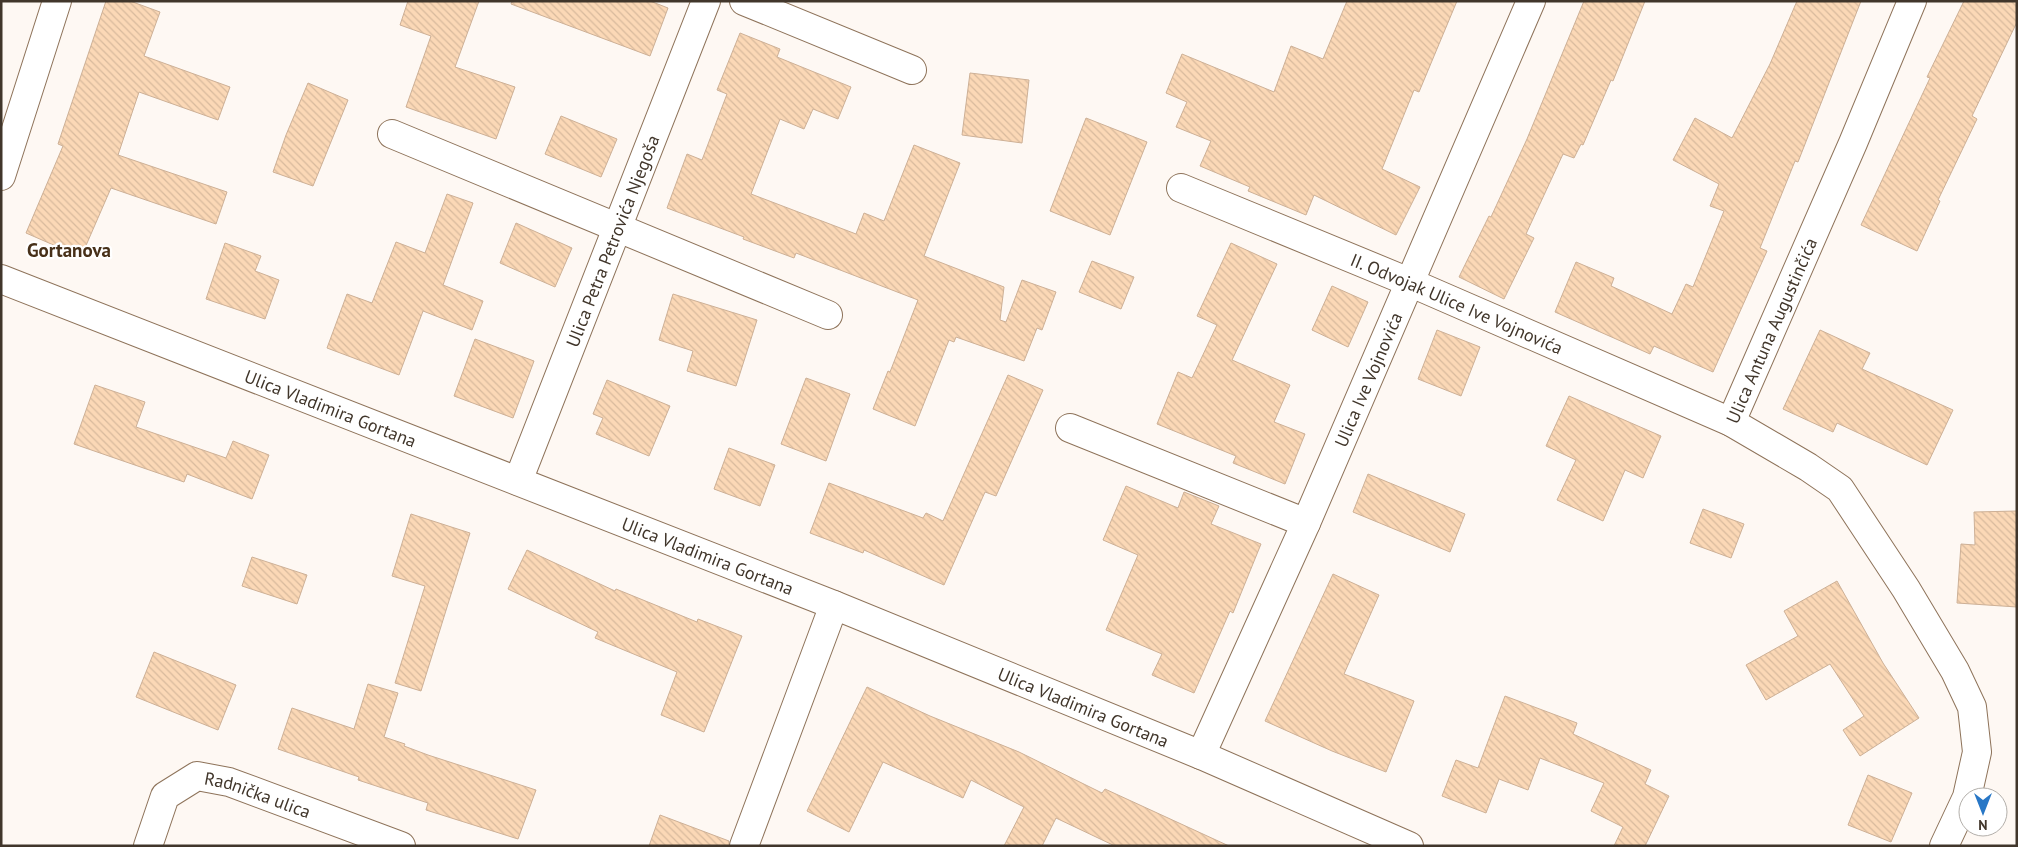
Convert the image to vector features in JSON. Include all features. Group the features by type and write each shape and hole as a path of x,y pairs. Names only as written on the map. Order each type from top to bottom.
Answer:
{"street":[{"path":"1,176 57,1"},
{"name":"Ulica Petra Petrovića Njegoša","path":"518,481 706,1"},
{"path":"744,1 912,70"},
{"name":"Ulica Ive Vojnovića","path":"1201,755 1306,523 1532,1"},
{"name":"Ulica Antuna Augustinčića","path":"1912,1 1853,143 1732,422 1808,467 1840,489 1906,589 1955,671 1972,707 1977,752 1967,797 1944,846"},
{"path":"392,134 828,315"},
{"name":"II. Odvojak Ulice Ive Vojnovića","path":"1181,188 1409,282 1732,422"},
{"name":"Ulica Vladimira Gortana","path":"1,279 834,605 1201,755 1409,846"},
{"path":"1070,428 1306,523"},
{"path":"744,846 834,605"},
{"name":"Radnička ulica","path":"148,846 165,796 197,776 229,782 401,846"}],"building":[{"path":"106,1 130,1 160,12 144,56 230,87 218,120 139,92 118,155 227,192 216,224 111,188 81,257 26,233 63,146 58,144"},
{"path":"408,1 479,1 455,67 515,87 496,139 406,107 431,36 400,25"},
{"path":"512,1 650,1 668,8 650,56 511,4"},
{"path":"1347,1 1457,1 1419,92 1414,90 1382,169 1420,187 1396,235 1314,195 1306,215 1248,191 1250,187 1200,166 1211,141 1176,127 1187,102 1166,93 1182,54 1274,92 1291,46 1323,59"},
{"path":"1584,1 1645,1 1613,81 1611,80 1583,145 1581,144 1574,158 1563,154 1526,234 1534,238 1504,299 1459,277 1489,216 1491,217 1527,139"},
{"path":"1797,1 1861,1 1798,162 1795,161 1760,248 1767,251 1713,372 1654,346 1650,354 1555,312 1576,262 1614,278 1611,286 1672,314 1686,284 1693,287 1724,211 1710,206 1719,184 1673,160 1695,118 1732,138 1770,64"},
{"path":"1964,1 2017,1 2017,22 1972,116 1977,119 1938,200 1940,201 1917,251 1861,225 1930,78 1927,77"},
{"path":"740,33 780,49 777,57 851,87 838,119 813,109 804,129 780,119 751,194 856,234 864,213 884,221 914,145 960,163 924,256 1004,287 1000,320 1006,322 1022,280 1056,292 1042,330 1037,328 1024,361 956,337 954,342 949,340 915,426 873,409 888,371 890,372 918,300 796,253 794,258 667,208 687,154 702,160 727,94 717,90"},
{"path":"970,73 1029,80 1022,143 962,135"},
{"path":"308,83 348,100 313,186 273,172"},
{"path":"561,116 617,139 601,177 545,154"},
{"path":"1086,118 1147,142 1110,235 1050,211"},
{"path":"447,194 473,203 443,285 483,301 472,330 423,311 399,375 327,348 347,294 372,303 396,242 425,253"},
{"path":"516,223 572,248 555,287 500,263"},
{"path":"225,243 261,256 255,271 279,280 265,319 206,299"},
{"path":"1231,243 1277,264 1232,360 1290,385 1274,422 1305,434 1285,484 1233,463 1236,456 1157,424 1178,372 1192,378 1217,325 1197,316"},
{"path":"1092,261 1134,277 1121,309 1079,292"},
{"path":"1332,286 1368,302 1348,347 1312,330"},
{"path":"673,294 757,320 736,386 687,371 693,351 659,340"},
{"path":"1437,330 1480,347 1461,396 1418,379"},
{"path":"1820,330 1870,353 1862,369 1953,410 1927,465 1837,423 1833,432 1783,409"},
{"path":"475,339 534,361 513,418 454,396"},
{"path":"1008,375 1043,390 996,496 985,492 944,585 864,550 863,553 810,533 829,483 923,518 926,513 943,521"},
{"path":"806,378 850,394 826,461 781,444"},
{"path":"607,380 670,406 649,456 596,434 603,418 593,414"},
{"path":"95,385 145,402 136,427 226,458 233,441 269,455 252,499 187,474 184,482 74,444"},
{"path":"1569,396 1661,436 1643,478 1625,470 1603,521 1557,500 1576,460 1546,446"},
{"path":"729,448 775,465 760,506 714,489"},
{"path":"1368,474 1465,514 1450,552 1353,512"},
{"path":"1126,486 1178,508 1184,492 1219,506 1211,524 1261,544 1233,613 1230,611 1194,693 1152,675 1162,654 1106,630 1138,555 1103,540"},
{"path":"1703,509 1744,524 1731,558 1690,543"},
{"path":"2017,511 2017,607 1957,603 1961,544 1975,545 1974,512"},
{"path":"411,514 470,533 421,691 395,683 425,586 392,576"},
{"path":"527,550 615,591 616,589 697,622 698,619 742,636 704,732 661,715 677,672 595,638 598,632 508,589"},
{"path":"252,557 307,575 297,604 242,586"},
{"path":"1333,574 1379,595 1344,674 1414,701 1386,772 1332,751 1265,721"},
{"path":"1837,581 1883,663 1919,718 1860,756 1843,730 1864,716 1830,664 1766,700 1746,665 1798,636 1784,611"},
{"path":"154,652 236,685 218,730 136,697"},
{"path":"368,684 398,693 384,737 428,755 536,790 518,839 426,810 428,803 358,780 359,777 278,749 292,708 354,729"},
{"path":"867,687 930,716 1019,752 1102,793 1105,789 1229,846 1115,846 1056,818 1042,846 1004,846 1024,807 971,780 963,798 883,762 849,832 807,811"},
{"path":"1505,696 1577,723 1573,734 1651,770 1645,784 1669,796 1645,846 1614,846 1623,827 1591,811 1604,783 1540,758 1528,790 1499,779 1486,813 1442,796 1456,760 1478,768"},
{"path":"1868,775 1912,793 1891,842 1848,825"},
{"path":"660,815 729,841 729,846 649,846"}],"district":[{"name":"Gortanova","path":"69,250"}]}
